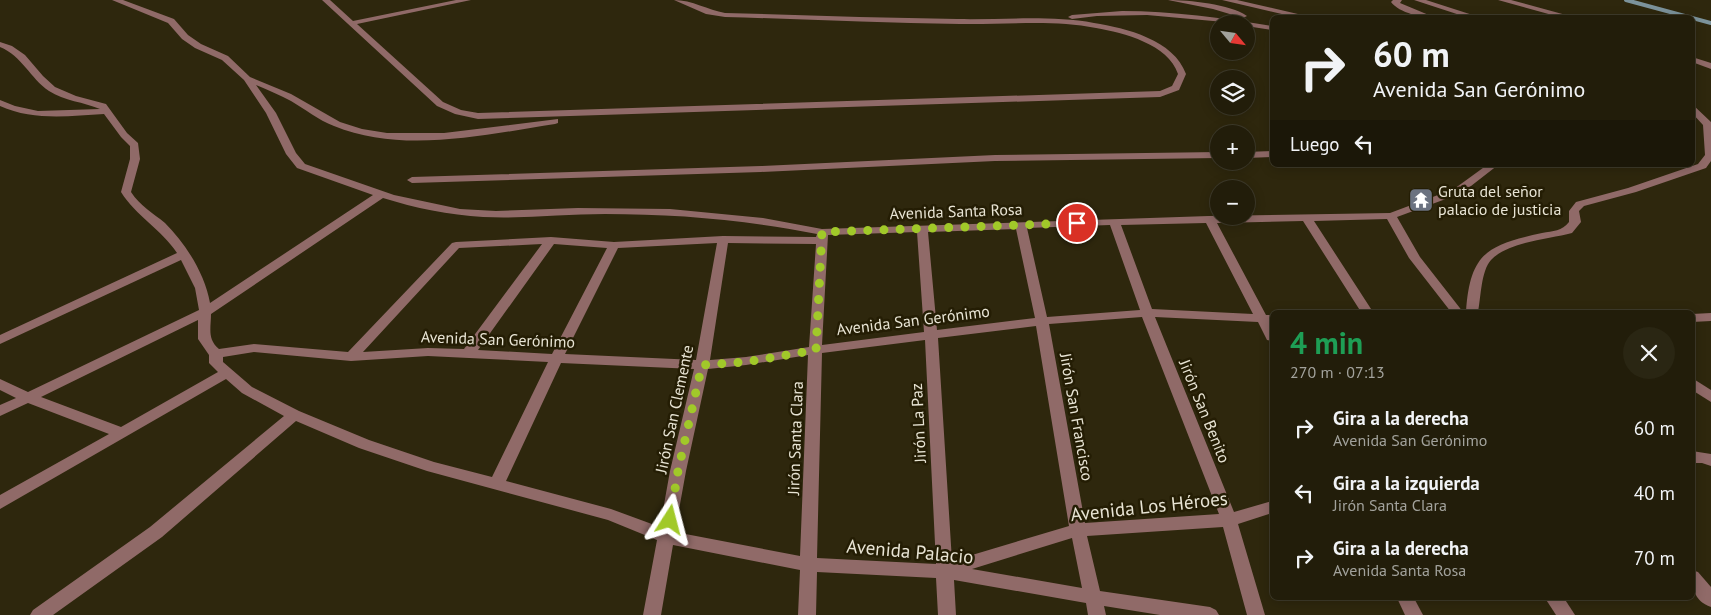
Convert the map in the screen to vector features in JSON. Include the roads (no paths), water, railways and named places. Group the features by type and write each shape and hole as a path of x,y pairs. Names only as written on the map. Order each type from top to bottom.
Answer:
{"street":[{"path":"116,0 171,21 186,37 198,46 225,58 247,78 271,113 291,154 301,166 430,207 483,214 578,211 645,212 786,224 822,237"},
{"path":"326,0 440,104 458,112 478,116 587,114 1160,94 1171,91 1182,79 1182,68 1177,61 1146,40 1124,31 1092,25 1049,21 980,22 725,15 709,12 678,0"},
{"path":"353,23 467,0"},
{"path":"1172,0 1214,7 1270,26"},
{"path":"1226,0 1298,15"},
{"path":"1398,0 1395,2 1397,5 1425,15"},
{"path":"1418,0 1469,15"},
{"path":"1502,0 1562,15"},
{"path":"1049,21 1082,16 1143,12 1197,16 1270,27"},
{"path":"0,44 21,54 44,83 53,90 68,97 103,106 108,110 124,135 134,145 135,159 126,192 134,205 159,225 183,255 199,283 205,312 202,327 208,348 216,354 216,363 247,390 294,415 364,444 432,468 611,516 667,537"},
{"path":"1695,60 1711,66"},
{"path":"247,78 293,99 337,124 377,135 417,136 493,130 587,114"},
{"path":"0,103 20,111 54,114 108,110"},
{"path":"1695,108 1711,109"},
{"path":"1472,310 1479,273 1486,258 1501,248 1525,240 1568,231 1576,222 1574,211 1580,204 1632,190 1702,166 1710,155 1708,124 1695,110"},
{"path":"1255,155 1270,154"},
{"path":"412,180 761,169 995,158 1210,155"},
{"name":"Avenida Santa Rosa","path":"822,237 922,229 1021,225 1390,216 1458,191 1490,167"},
{"path":"0,411 205,312 383,193"},
{"path":"1390,216 1415,258 1455,310"},
{"path":"1306,217 1366,310"},
{"path":"1208,219 1268,318"},
{"name":"Jirón San Benito","path":"1114,222 1147,313 1229,520 1256,615"},
{"name":"Jirón San Francisco","path":"1021,225 1042,321 1078,530 1097,615"},
{"name":"Jirón La Paz","path":"922,229 931,335 947,615"},
{"path":"351,357 456,245 551,240 614,244 723,238 822,237"},
{"name":"Jirón Santa Clara","path":"807,615 816,350 822,237"},
{"name":"Jirón San Clemente","path":"652,615 678,471 702,365 723,238"},
{"path":"467,355 551,240"},
{"path":"497,484 556,359 614,244"},
{"path":"0,340 183,255"},
{"name":"Avenida San Gerónimo","path":"216,354 254,348 351,357 428,352 702,365 746,362 816,350 1042,321 1147,313 1268,318"},
{"path":"1695,318 1711,317"},
{"path":"0,503 226,373"},
{"path":"0,384 26,397 122,433"},
{"path":"1695,385 1711,396"},
{"path":"39,615 156,532 294,415"},
{"path":"1695,457 1711,460"},
{"name":"Avenida Los Héroes","path":"943,571 1078,530 1229,520 1270,508"},
{"name":"Avenida Palacio","path":"667,537 809,565 943,571 1092,598 1210,615"},
{"path":"1695,581 1711,600"},
{"path":"1406,600 1414,615"},
{"path":"1555,600 1566,615"}],"waterway":[{"path":"1626,0 1681,15"},
{"path":"1695,19 1711,23"}],"place":[{"name":"Gruta del señor palacio de justicia","path":"1421,200"}]}
